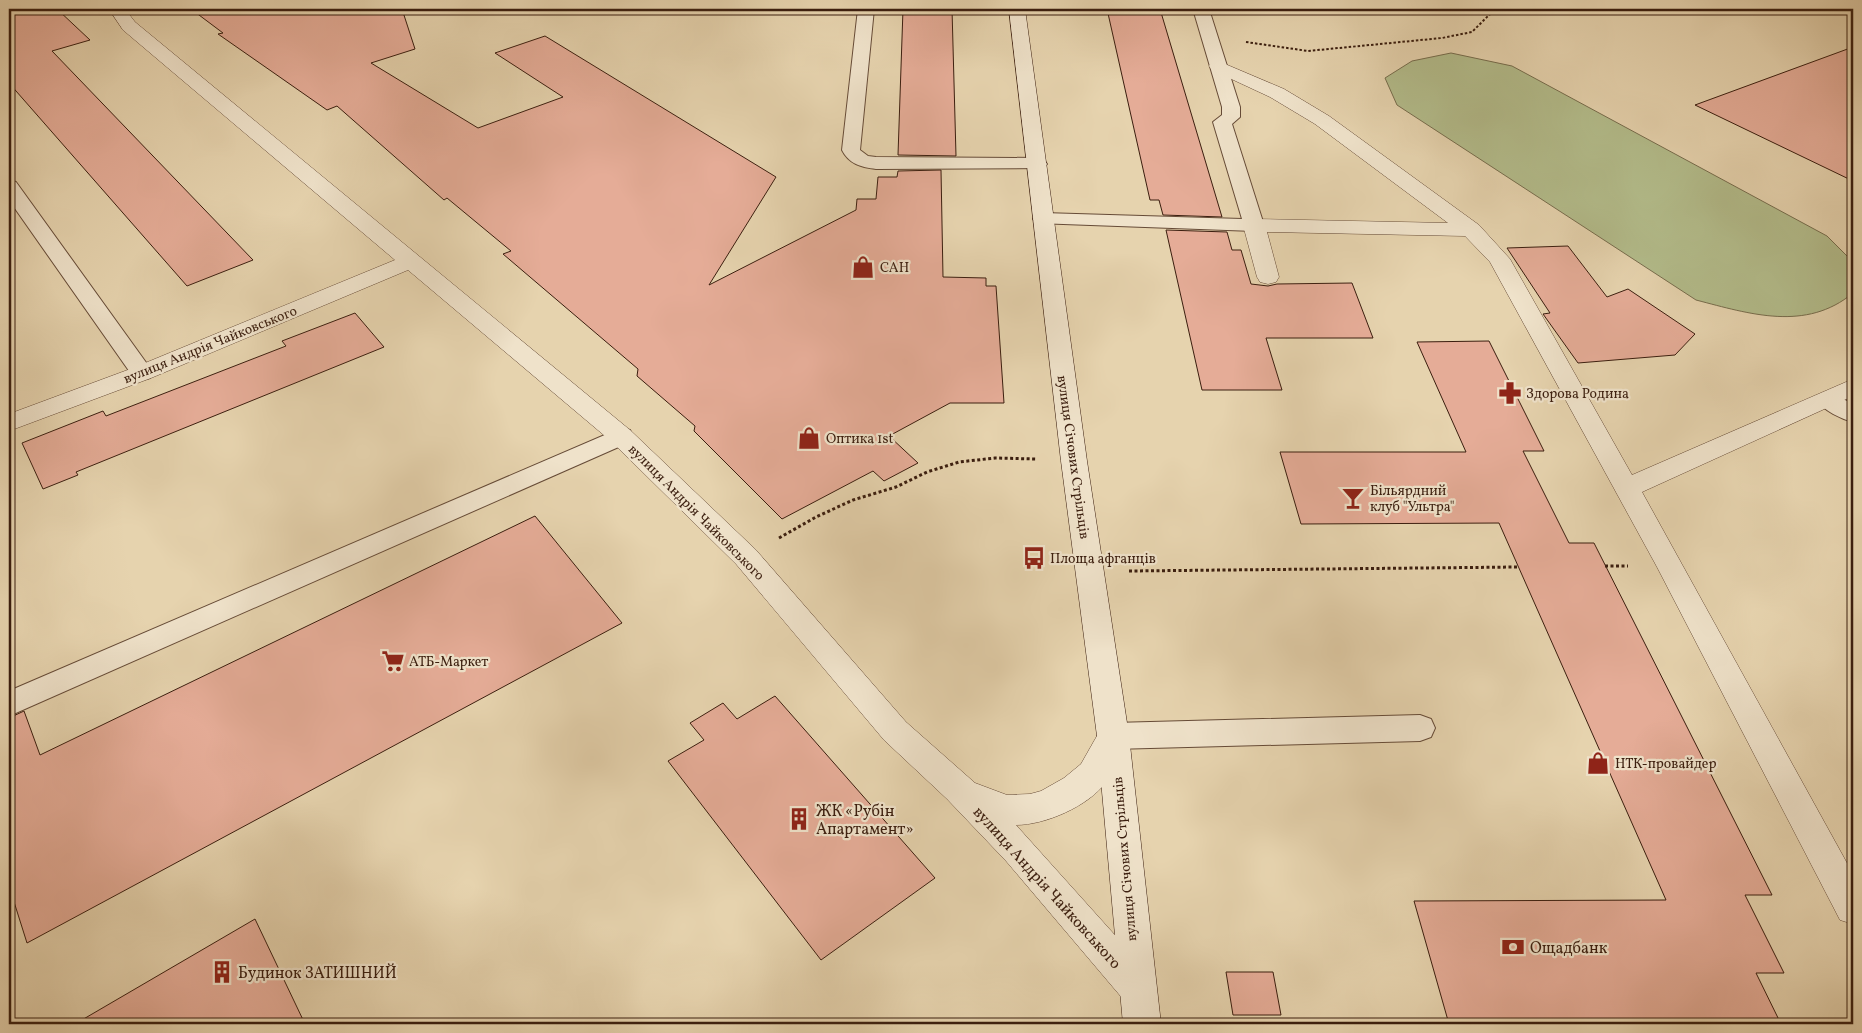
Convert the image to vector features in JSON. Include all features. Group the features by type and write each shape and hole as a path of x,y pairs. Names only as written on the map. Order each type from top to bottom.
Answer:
{"street":[{"name":"вулиця Андрія Чайковського","path":"117,9 129,26 621,436 746,557 895,731 959,789 1018,850 1136,986"},
{"name":"вулиця Січових Стрільців","path":"1017,9 1074,461 1113,736 1136,986 1142,1024"},
{"path":"1218,66 1277,93 1322,120 1471,230 1499,259 1676,576 1853,908"},
{"path":"1268,277 1254,226 1471,230"},
{"name":"вулиця Андрія Чайковського","path":"9,424 142,373 410,261"},
{"path":"1626,488 1841,394"},
{"name":"вулиця Андрія Чайковського","path":"959,789 984,804 1014,810 1028,811 1048,805 1073,791 1093,774 1113,736"}],"lane":[{"path":"866,9 852,150 854,156 863,161 876,163 1037,164"},
{"path":"1043,218 1254,226 1222,122 1231,117 1232,113 1213,42 1201,9"},
{"path":"9,186 142,373"},
{"path":"1841,394 1853,414"},
{"path":"9,704 621,436"},
{"path":"1113,736 1420,728"}],"path":[{"path":"1213,42 1244,42 1308,51 1433,39 1472,32 1493,11 1502,9"},
{"path":"1583,9 1595,9"},
{"path":"746,557 816,517 853,500 959,462 995,458 1074,461"},
{"path":"1090,572 1518,567"}],"green space":[{"path":"1451,53 1512,66 1827,236 1853,262 1853,293 1835,305 1816,313 1797,316 1757,314 1696,300 1397,105 1385,78 1412,61"}],"building":[{"path":"9,9 57,9 90,40 52,51 253,260 187,286 9,83"},
{"path":"191,9 402,9 415,49 371,63 478,128 563,97 495,53 545,36 776,177 709,285 856,210 857,199 876,199 878,177 897,177 898,171 941,170 943,277 986,278 986,286 996,286 1004,403 950,403 889,436 918,463 884,481 873,471 782,519 694,431 695,426 637,376 638,369 503,254 511,251 447,198 444,200 337,106 327,110 218,34 223,33"},
{"path":"903,9 952,9 956,156 898,155"},
{"path":"1107,9 1160,9 1222,217 1163,215 1159,200 1150,200"},
{"path":"1853,47 1853,181 1695,105"},
{"path":"1166,230 1227,232 1232,250 1241,250 1251,284 1268,286 1277,284 1352,283 1373,338 1266,338 1282,390 1202,390"},
{"path":"1568,246 1607,297 1628,289 1695,334 1675,355 1578,363 1543,314 1550,313 1507,248"},
{"path":"355,313 384,347 76,472 78,475 43,489 22,443 103,411 106,416 286,346 282,341"},
{"path":"1489,341 1544,451 1523,451 1569,543 1594,543 1772,895 1745,895 1784,973 1756,973 1781,1024 1449,1024 1414,901 1666,900 1499,523 1301,524 1280,452 1466,452 1417,342"},
{"name":"АТБ-Маркет","path":"535,516 622,623 27,943 9,886 9,718 24,711 40,755"},
{"name":"ЖК «Рубін Апартамент»","path":"775,696 935,878 821,960 668,761 704,740 690,723 723,703 737,719"},
{"name":"Будинок ЗАТИШНИЙ","path":"255,919 305,1024 75,1024"},
{"path":"1226,972 1273,972 1281,1015 1233,1015"}],"place":[{"name":"САН","path":"863,267"},
{"name":"Здорова Родина","path":"1510,393"},
{"name":"Оптика 1st","path":"809,438"},
{"name":"Більярдний клуб \"Ультра\"","path":"1353,498"},
{"name":"Площа афганців","path":"1034,558"},
{"name":"АТБ-Маркет","path":"393,661"},
{"name":"НТК-провайдер","path":"1598,763"},
{"name":"ЖК «Рубін Апартамент»","path":"799,819"},
{"name":"Ощадбанк","path":"1513,947"},
{"name":"Будинок ЗАТИШНИЙ","path":"222,972"}]}
